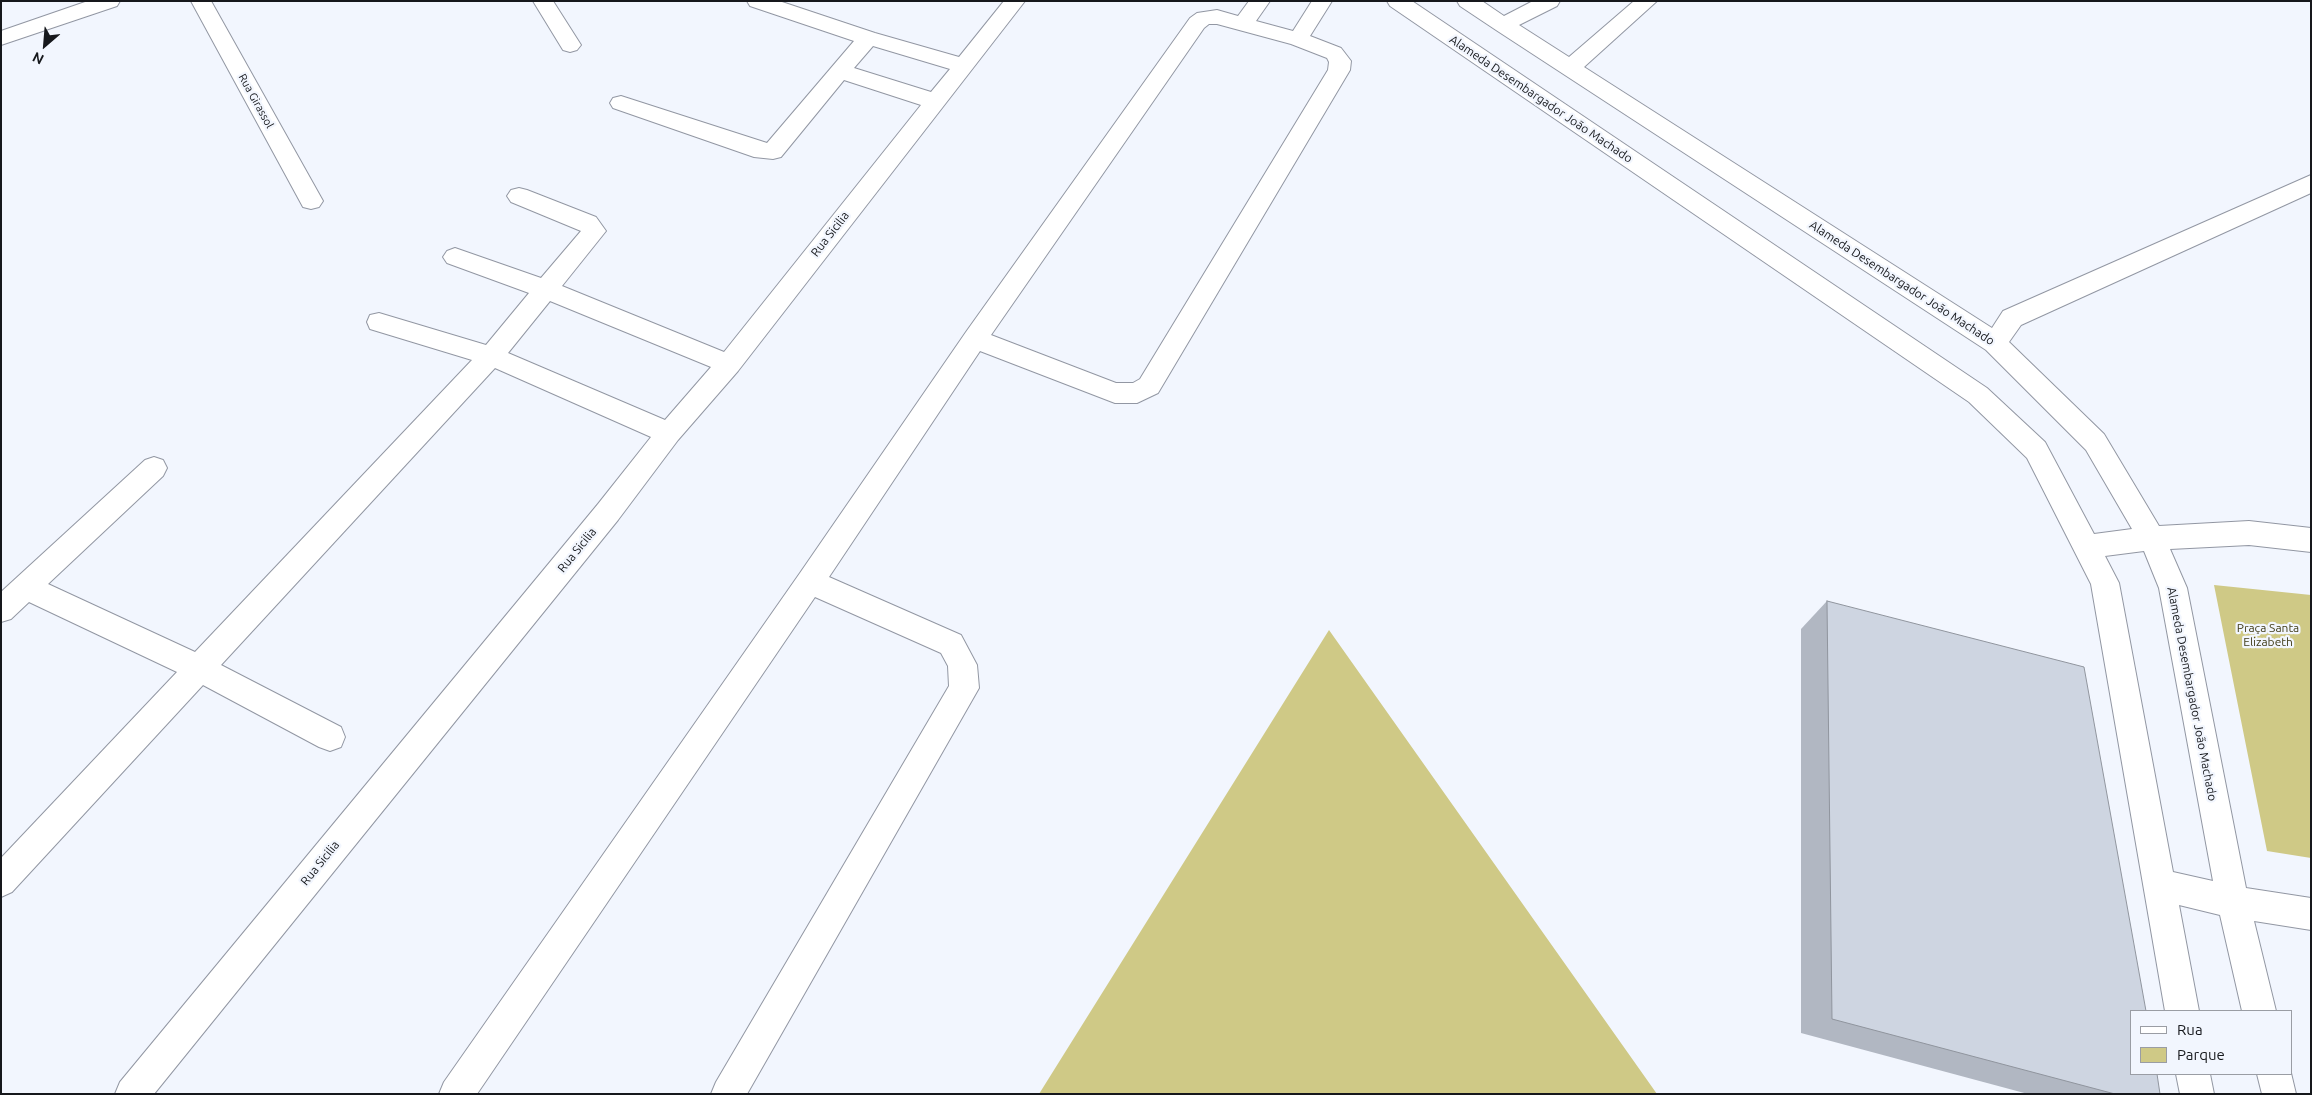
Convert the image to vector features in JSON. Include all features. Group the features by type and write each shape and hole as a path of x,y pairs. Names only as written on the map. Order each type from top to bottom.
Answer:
{"street":[{"path":"1,38 110,1"},
{"name":"Rua Girassol","path":"201,1 311,201"},
{"path":"543,1 570,45"},
{"path":"758,1 797,7 868,38 964,66"},
{"name":"Rua Sicilia","path":"132,1094 608,512 669,433 729,364 934,101 1015,1"},
{"path":"1243,23 1260,1"},
{"path":"1298,39 1322,1"},
{"name":"Alameda Desembargador João Machado","path":"1397,1 1978,395 2036,450 2105,583 2182,1010"},
{"name":"Alameda Desembargador João Machado","path":"1466,1 1995,343 2095,442 2152,538 2172,588 2233,902 2259,1010"},
{"path":"1502,24 1550,1"},
{"path":"1569,68 1647,1"},
{"path":"456,1094 810,582 975,339 1197,23 1204,18 1218,17 1298,39 1334,53 1340,61 1340,70 1149,386 1137,393 1115,393 975,339"},
{"path":"621,103 762,151 772,151 868,38"},
{"path":"839,71 934,101"},
{"path":"1995,343 2012,318 2311,183"},
{"path":"1,881 491,356 594,231 588,223 519,196"},
{"path":"455,257 545,289 729,364"},
{"path":"379,322 491,356 669,433"},
{"path":"1,610 154,468"},
{"path":"2088,547 2152,538 2249,533 2311,540"},
{"path":"728,1094 964,688 962,665 951,644 810,582"},
{"path":"25,588 199,668 330,737"},
{"path":"2160,885 2233,902 2311,914"},
{"path":"2193,1075 2197,1094"},
{"path":"2274,1075 2279,1094"}],"green space":[{"name":"Praça Santa Elizabeth","path":"2214,585 2311,595 2311,858 2267,851"},
{"path":"1329,630 1657,1094 1039,1094"}],"building":[{"path":"1827,601 2084,667 2146,1010 2130,1010 2130,1075 2157,1075 2160,1094 2115,1094 1832,1019"}]}
